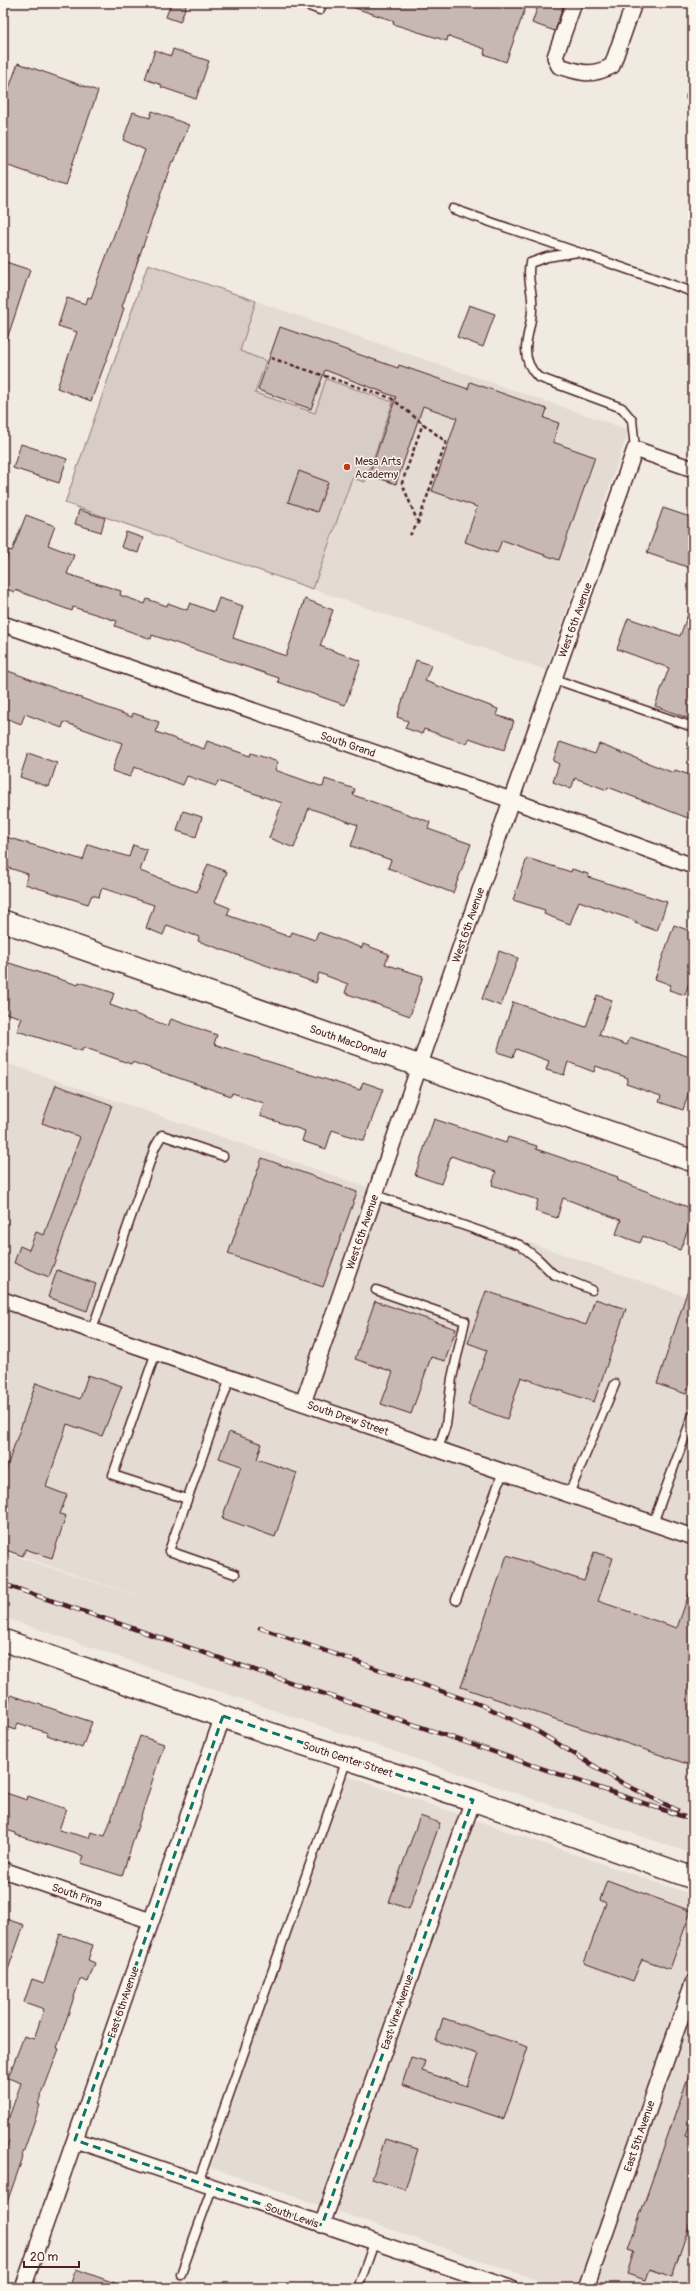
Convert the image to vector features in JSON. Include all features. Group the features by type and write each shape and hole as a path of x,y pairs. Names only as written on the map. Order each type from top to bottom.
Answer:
{"street":[{"path":"574,3 555,57 559,66 583,74 600,72 612,66 634,3"},
{"path":"635,449 693,469"},
{"name":"West 6th Avenue","path":"303,1403 511,800 635,449"},
{"name":"South Grand","path":"3,624 511,800 693,866"},
{"name":"South MacDonald","path":"3,920 419,1066 693,1160"},
{"name":"South Drew Street","path":"3,1300 693,1537"},
{"name":"South Center Street","path":"3,1640 347,1759 472,1800 693,1878"},
{"name":"East 6th Avenue","path":"23,2288 223,1716"},
{"name":"East Vine Avenue","path":"322,2225 472,1800"},
{"name":"South Pima","path":"3,1870 151,1921"},
{"name":"East 5th Avenue","path":"586,2288 693,1983"},
{"name":"South Lewis","path":"75,2140 374,2243 486,2284 510,2288"}],"lane":[{"path":"301,3 320,10 322,3"},
{"path":"453,209 693,292"},
{"path":"578,252 547,257 530,263 528,282 532,293 532,310 526,350 529,368 538,377 622,408 632,420 635,449"},
{"path":"554,679 693,727"},
{"path":"92,1330 155,1146 162,1135 223,1156"},
{"path":"375,1195 520,1246 538,1259 553,1274 592,1290"},
{"path":"376,1290 465,1321 452,1378 446,1425 438,1449"},
{"path":"156,1352 113,1475 187,1499"},
{"path":"230,1378 169,1551 235,1574"},
{"path":"569,1494 615,1384"},
{"path":"653,1523 693,1414"},
{"path":"456,1600 503,1472"},
{"path":"181,2274 205,2185 347,1759"},
{"path":"358,2288 374,2243"}],"path":[{"path":"271,358 391,398 446,442 418,523 410,535"},
{"path":"418,523 402,483 423,423"}],"highlighted area":[{"path":"223,1716 473,1800 322,2225 75,2140"}],"shaded area":[{"name":"Mesa Arts Academy","path":"148,264 629,430 546,670 65,503"},
{"path":"148,264 256,301 240,351 266,361 255,393 315,413 326,379 393,402 365,482 352,478 313,589 65,503"},
{"path":"3,1062 693,1299 693,1854 3,1617 3,1552 176,1609 3,1550"},
{"path":"344,1775 693,1895 693,2288 561,2288 206,2166"}],"building":[{"path":"171,3 187,3 180,22 166,17"},
{"path":"349,3 487,3 498,7 500,3 508,3 525,9 506,62 484,54 485,49 448,36 447,41 393,24 394,21 349,6"},
{"path":"539,3 564,3 555,31 532,23"},
{"path":"173,49 209,61 196,99 161,87 162,85 145,79 155,50 171,56"},
{"path":"18,63 98,91 65,185 3,164 3,105"},
{"path":"152,111 189,125 174,162 172,161 122,307 124,308 111,347 91,401 57,388 77,332 58,326 67,298 86,304 88,297 91,298 145,150 123,140 133,112 150,118"},
{"path":"3,261 30,270 6,342 3,342"},
{"path":"469,305 495,314 483,347 457,337"},
{"path":"280,327 398,368 399,365 468,389 470,382 547,409 544,418 559,423 553,442 595,457 559,560 502,540 497,553 465,542 477,507 432,491 457,418 423,406 396,484 369,475 396,397 325,370 311,409 258,390"},
{"path":"21,444 67,459 59,483 13,468"},
{"path":"299,471 328,482 317,512 288,502"},
{"path":"663,508 693,518 693,569 647,553"},
{"path":"79,510 105,518 101,532 75,524"},
{"path":"26,515 55,526 48,545 74,555 67,574 121,591 120,595 145,604 147,599 167,606 168,603 187,610 190,603 214,612 219,598 243,606 233,638 286,656 305,599 333,610 320,646 361,661 345,705 278,682 279,678 152,635 151,639 115,626 117,621 73,607 72,611 15,590 15,592 3,588 3,570 9,550 12,551"},
{"path":"126,532 143,538 138,553 121,547"},
{"path":"691,606 693,606 693,720 655,706 669,668 617,649 628,618 680,636"},
{"path":"416,660 431,665 425,681 498,709 496,715 514,721 504,750 469,738 467,744 424,729 422,734 405,728 408,721 397,717"},
{"path":"3,669 132,717 133,713 159,722 156,732 204,749 207,741 250,756 251,753 278,762 275,770 323,787 325,779 355,789 353,795 430,822 428,829 471,844 453,893 388,868 391,860 351,846 358,825 309,808 294,848 269,838 282,803 218,781 216,786 187,776 183,785 134,767 130,777 112,771 122,743 64,722 62,728 25,714 21,724 3,717"},
{"path":"560,742 595,754 599,744 674,773 675,770 693,776 693,820 608,787 607,790 575,778 571,789 553,782 559,764 553,761"},
{"path":"28,753 57,763 49,787 20,777"},
{"path":"183,811 202,817 196,837 177,831"},
{"path":"3,836 83,860 88,844 129,857 133,845 147,850 140,871 197,892 208,864 227,872 215,902 230,908 227,915 290,937 292,932 315,940 318,932 362,948 363,944 389,954 385,964 423,976 410,1016 345,993 348,984 319,973 316,983 198,941 199,937 167,925 163,935 146,928 154,905 102,888 99,897 92,895 88,904 25,884 28,874 3,866"},
{"path":"527,858 571,872 572,869 588,874 588,877 667,902 657,931 635,923 636,921 579,901 570,924 544,914 545,910 513,900"},
{"path":"674,925 693,932 693,971 685,995 669,990 671,985 655,979"},
{"path":"499,951 518,958 501,1006 482,999"},
{"path":"3,961 78,985 79,982 114,993 110,1005 168,1026 171,1019 217,1035 214,1044 360,1090 363,1082 383,1089 364,1141 332,1130 326,1149 302,1141 305,1131 260,1116 264,1103 232,1093 231,1096 83,1047 82,1051 17,1031 22,1018 3,1012"},
{"path":"597,995 612,1000 599,1035 627,1045 630,1037 693,1058 693,1080 683,1110 659,1102 661,1096 626,1084 628,1078 596,1066 594,1072 568,1062 564,1075 546,1070 549,1061 516,1049 513,1057 497,1052 513,1002 586,1027"},
{"path":"56,1085 112,1105 49,1277 14,1263 20,1246 29,1250 36,1232 44,1235 80,1137 42,1123"},
{"path":"434,1119 506,1143 508,1137 537,1146 536,1149 618,1177 617,1180 693,1209 693,1216 680,1250 643,1236 640,1243 616,1234 621,1220 563,1198 557,1218 535,1211 538,1200 492,1185 496,1172 451,1156 441,1184 415,1175"},
{"path":"262,1158 357,1192 323,1287 228,1254"},
{"path":"57,1270 96,1284 87,1311 48,1297"},
{"path":"690,1283 693,1283 693,1374 686,1394 657,1384"},
{"path":"486,1291 586,1325 595,1299 626,1309 594,1402 521,1377 507,1419 468,1405 487,1350 468,1343"},
{"path":"375,1301 456,1329 445,1361 431,1357 411,1414 381,1404 393,1372 355,1359"},
{"path":"88,1375 122,1386 102,1436 67,1424 46,1487 67,1495 60,1514 66,1516 52,1558 25,1549 23,1556 3,1549 3,1478 36,1383 80,1399"},
{"path":"229,1432 262,1444 257,1459 297,1473 275,1537 222,1518 241,1466 219,1458"},
{"path":"594,1552 613,1558 598,1601 677,1628 691,1588 693,1589 693,1766 461,1687 507,1555 584,1581"},
{"path":"11,1695 92,1722 82,1748 47,1735 48,1733 18,1723 15,1730 3,1726 3,1720"},
{"path":"140,1736 164,1744 122,1876 81,1863 83,1856 16,1835 16,1833 3,1829 3,1792 27,1800 28,1796 66,1809 59,1830 89,1838 91,1832 105,1836"},
{"path":"420,1816 440,1823 409,1909 389,1902"},
{"path":"607,1880 691,1911 670,1969 642,1959 633,1981 584,1963 606,1903 600,1900"},
{"path":"3,1918 24,1925 5,1978 3,1978"},
{"path":"60,1934 93,1945 88,1960 95,1963 88,1982 80,1979 57,2048 59,2049 38,2104 40,2105 22,2156 23,2157 5,2208 3,2208 3,2157 9,2141 3,2139 3,2118 8,2120 21,2083 8,2078 24,2036 34,2039 44,2009 24,2002 32,1979 44,1983"},
{"path":"443,2018 528,2047 504,2119 402,2085 411,2057 425,2061 422,2071 467,2086 478,2054 436,2041"},
{"path":"691,2069 693,2069 693,2113 685,2136 693,2139 693,2214 672,2277 650,2269 646,2280 627,2274 634,2251 628,2249"},
{"path":"385,2139 418,2149 405,2190 372,2179"},
{"path":"76,2269 123,2286 122,2288 69,2288"}],"railway":[{"path":"3,1584 693,1820"},
{"path":"260,1628 484,1706 535,1730 624,1784 677,1810"}],"place":[{"name":"Mesa Arts Academy","path":"347,467"}]}
